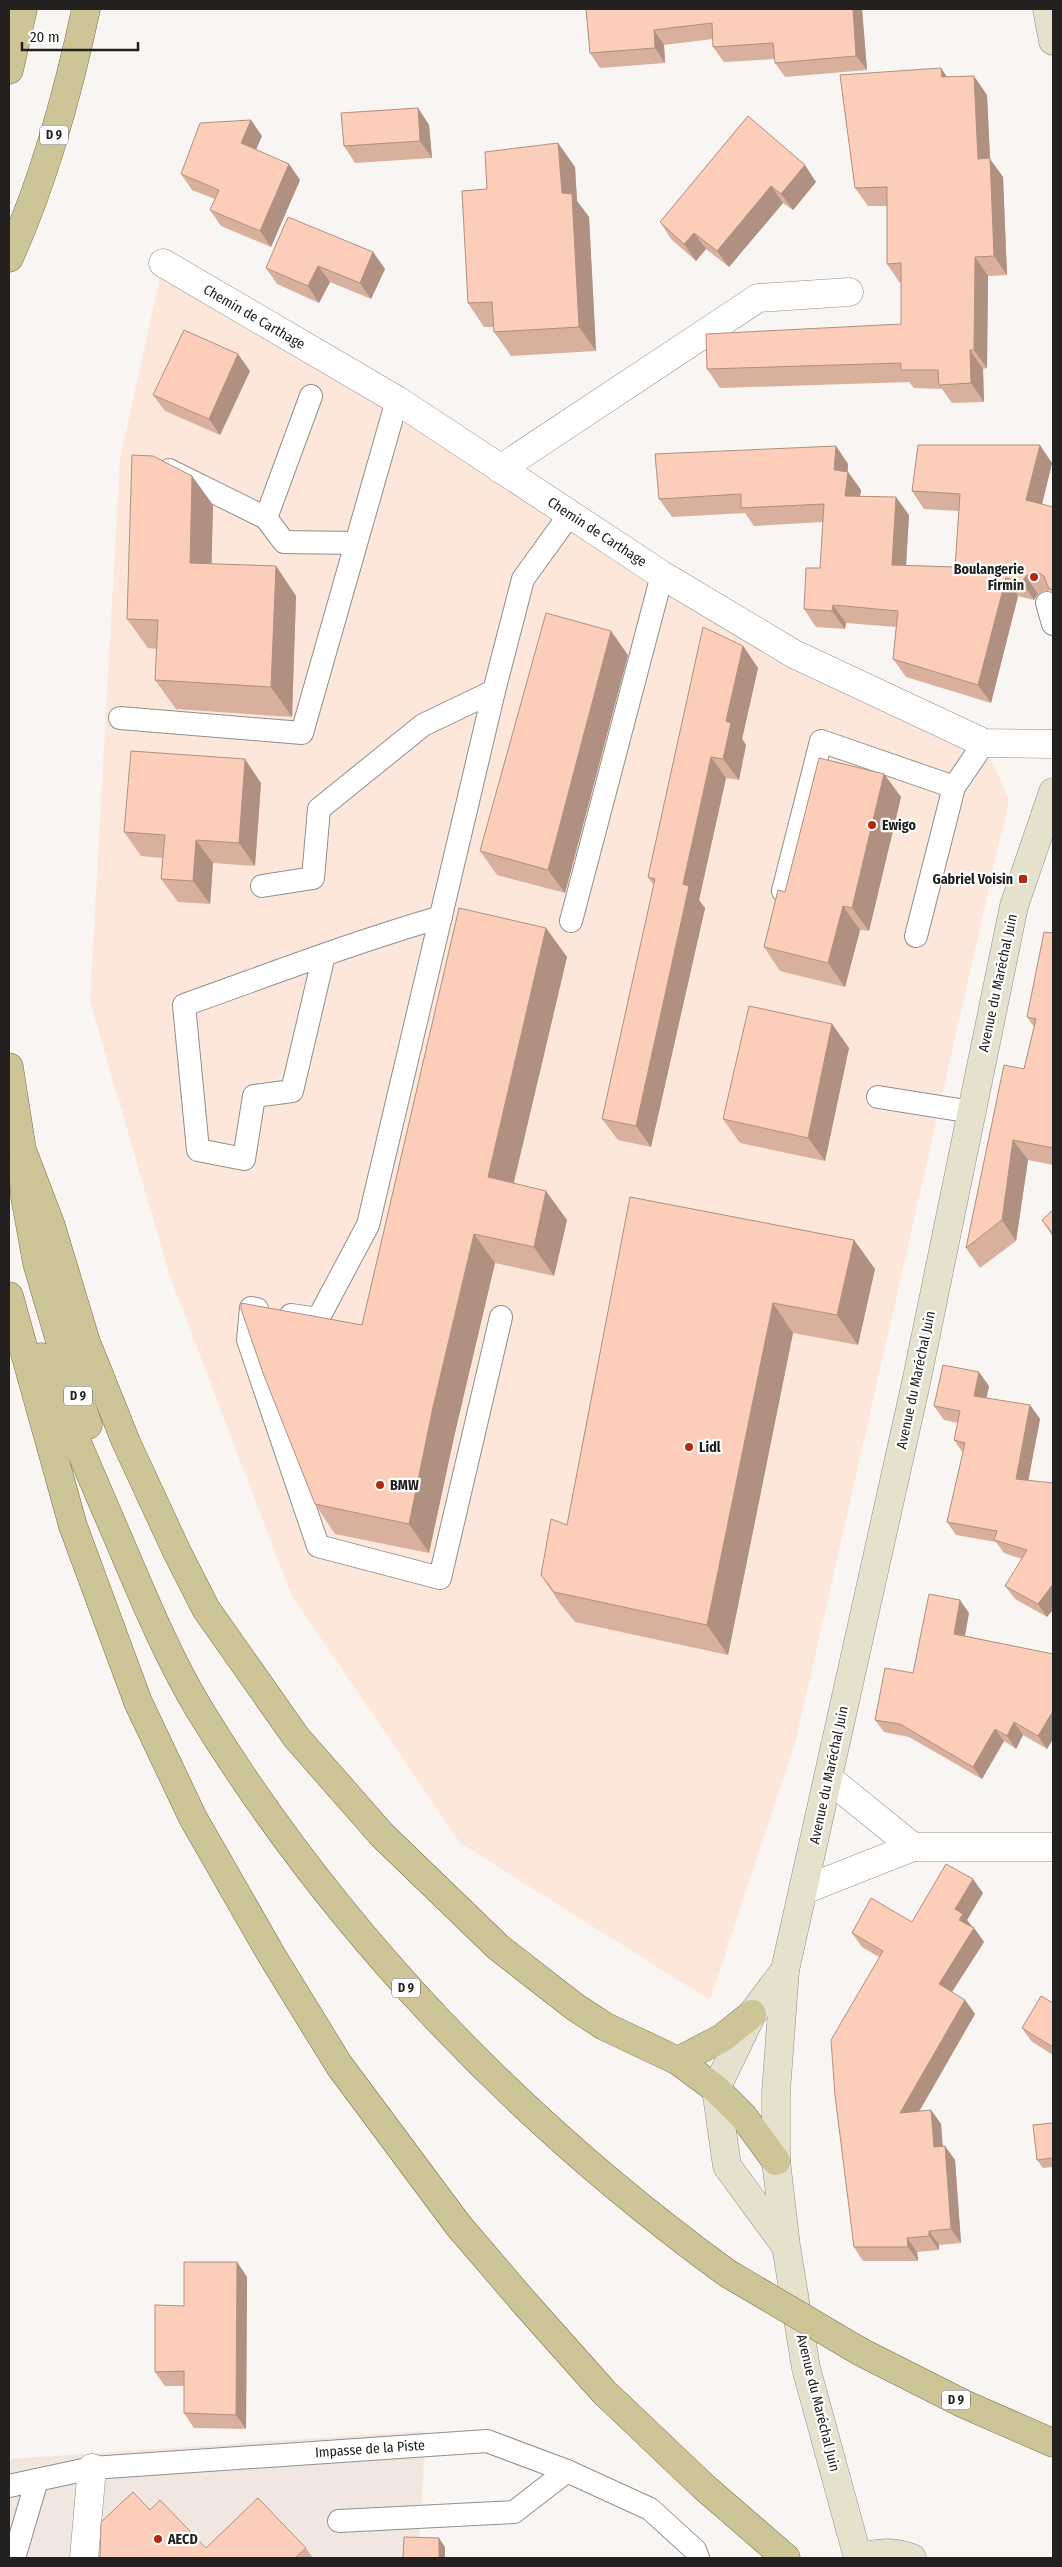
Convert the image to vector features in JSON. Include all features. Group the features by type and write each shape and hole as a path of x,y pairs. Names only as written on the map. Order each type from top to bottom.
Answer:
{"main road":[{"path":"9,70 23,9"},
{"name":"D 9","path":"9,258 25,223 47,160 86,9"},
{"path":"1047,9 1053,41"},
{"name":"Avenue du Maréchal Juin","path":"858,2558 806,2368 786,2246 776,2162 776,2092 786,1970 918,1374 1014,906 1053,792"},
{"name":"D 9","path":"9,1067 22,1150 25,1197 37,1263 65,1358 159,1635"},
{"path":"22,1150 51,1226 86,1342 126,1442 206,1609 296,1737 382,1835 498,1947 544,1985 604,2026 678,2061 716,2089 744,2116 776,2162"},
{"name":"D 9","path":"9,1282 159,1635 199,1708 261,1802 324,1889 405,1987 551,2133 668,2230 727,2273 861,2352 964,2404 1053,2443"},
{"path":"9,1296 73,1526 138,1702 193,1818 282,1973 339,2064 373,2112 458,2224 523,2301 604,2392 704,2487 786,2558"},
{"name":"Avenue du Maréchal Juin","path":"786,1970 752,2014 716,2089 727,2166 786,2246"},
{"path":"678,2061 722,2038 752,2014"},
{"path":"858,2558 877,2552 897,2552 912,2558"}],"street":[{"name":"Chemin de Carthage","path":"162,264 397,400 662,575 794,654 984,742 1053,744"},
{"path":"500,469 758,298 849,292"},
{"path":"828,1778 913,1847"},
{"path":"804,1890 913,1847 1053,1847"},
{"path":"84,2558 92,2468"}],"lane":[{"path":"266,518 311,396"},
{"path":"120,718 302,733 397,400"},
{"path":"149,469 174,471 266,518 284,542 356,543"},
{"path":"501,1317 440,1578 318,1546 248,1340 251,1308 318,1319 368,1225 494,691 523,579 570,514"},
{"path":"571,921 662,575"},
{"path":"1047,603 1053,624"},
{"path":"262,886 313,878 319,809 423,726 494,691"},
{"path":"783,891 821,741 954,787"},
{"path":"916,936 954,787 984,742"},
{"path":"324,955 292,1091 254,1096 244,1159 198,1150 184,1005 324,955 389,932 441,917"},
{"path":"878,1097 972,1112"},
{"name":"Impasse de la Piste","path":"9,2486 92,2468 487,2441 567,2471 650,2509 695,2550 698,2558"},
{"path":"339,2521 514,2512 567,2471"},
{"path":"14,2558 37,2480"}],"shaded area":[{"path":"163,263 662,575 984,743 1009,800 796,1740 710,2000 460,1843 291,1594 169,1274 90,1001 120,459"},
{"path":"426,2431 418,2558 9,2558 9,2459"}],"building":[{"path":"586,9 853,9 856,56 775,63 773,43 713,47 712,23 654,30 655,48 590,53"},
{"path":"941,68 942,77 974,76 978,159 990,158 994,256 975,257 974,350 970,350 971,383 939,385 938,370 901,370 901,363 707,369 706,334 901,324 901,263 887,264 887,187 855,188 840,75"},
{"path":"418,108 420,141 344,146 341,113"},
{"path":"748,116 805,165 781,194 771,186 717,251 694,233 684,244 660,222"},
{"path":"251,120 241,143 289,164 260,231 210,210 219,190 181,174 200,123"},
{"path":"558,143 562,193 572,194 579,327 494,332 492,302 468,303 462,191 487,189 485,152"},
{"path":"288,217 373,252 360,283 318,266 308,286 266,268"},
{"path":"184,330 238,354 209,419 153,395"},
{"path":"918,445 1040,445 1026,500 1053,507 1053,590 1049,589 1044,576 1037,572 1026,576 1022,582 1006,578 978,685 893,659 898,611 833,605 832,611 804,609 806,568 820,568 824,504 741,508 741,494 659,499 655,454 836,446 834,470 848,472 845,496 896,497 892,565 955,567 960,494 912,491"},
{"path":"132,455 153,456 192,476 190,563 276,566 271,687 155,680 158,620 127,619"},
{"path":"546,613 611,631 548,870 480,851"},
{"path":"703,627 743,646 726,721 731,723 723,759 711,757 683,884 689,886 636,1126 602,1119 655,879 648,877"},
{"path":"131,751 245,759 239,843 196,840 193,881 161,879 165,835 124,832"},
{"path":"819,758 884,774 852,908 843,906 828,963 764,947 778,890 785,892"},
{"path":"459,908 546,928 488,1177 546,1191 534,1247 474,1234 433,1407 409,1524 315,1504 263,1373 241,1309 241,1303 362,1325"},
{"path":"1044,932 1053,933 1053,1148 1013,1140 1002,1220 966,1248 1004,1065 1024,1069 1036,1019 1027,1017"},
{"path":"749,1006 832,1024 808,1138 723,1119"},
{"name":"Lidl","path":"630,1197 854,1240 837,1315 773,1303 707,1625 554,1592 541,1575 551,1519 567,1525"},
{"path":"1053,1210 1053,1234 1042,1220"},
{"path":"943,1365 979,1372 974,1396 1030,1405 1016,1479 1053,1483 1053,1584 1038,1604 1005,1586 1027,1550 994,1540 997,1531 947,1522 965,1443 954,1440 960,1411 934,1406"},
{"path":"929,1594 960,1600 954,1634 1053,1654 1053,1711 1038,1736 1014,1722 1007,1736 995,1729 973,1767 900,1724 875,1720 885,1668 913,1673"},
{"path":"946,1864 973,1879 955,1909 963,1914 959,1920 974,1928 939,1984 965,2000 900,2113 931,2110 934,2147 945,2146 951,2229 929,2231 929,2236 907,2238 908,2247 854,2247 835,2095 831,2040 883,1951 852,1933 871,1898 912,1922"},
{"path":"1041,1996 1053,2003 1053,2047 1022,2028"},
{"path":"1053,2123 1053,2158 1037,2160 1033,2125"},
{"path":"184,2262 237,2262 236,2415 184,2413 184,2371 155,2372 155,2305 184,2306"},
{"path":"133,2492 150,2510 160,2500 206,2548 258,2498 306,2548 295,2558 100,2558 101,2522"},
{"path":"404,2537 439,2538 439,2558 403,2558"}],"place":[{"name":"Boulangerie Firmin","path":"1034,577"},
{"name":"Ewigo","path":"872,825"},
{"name":"Gabriel Voisin","path":"1023,879"},
{"name":"Lidl","path":"689,1447"},
{"name":"BMW","path":"380,1485"},
{"name":"AECD","path":"158,2539"}]}
